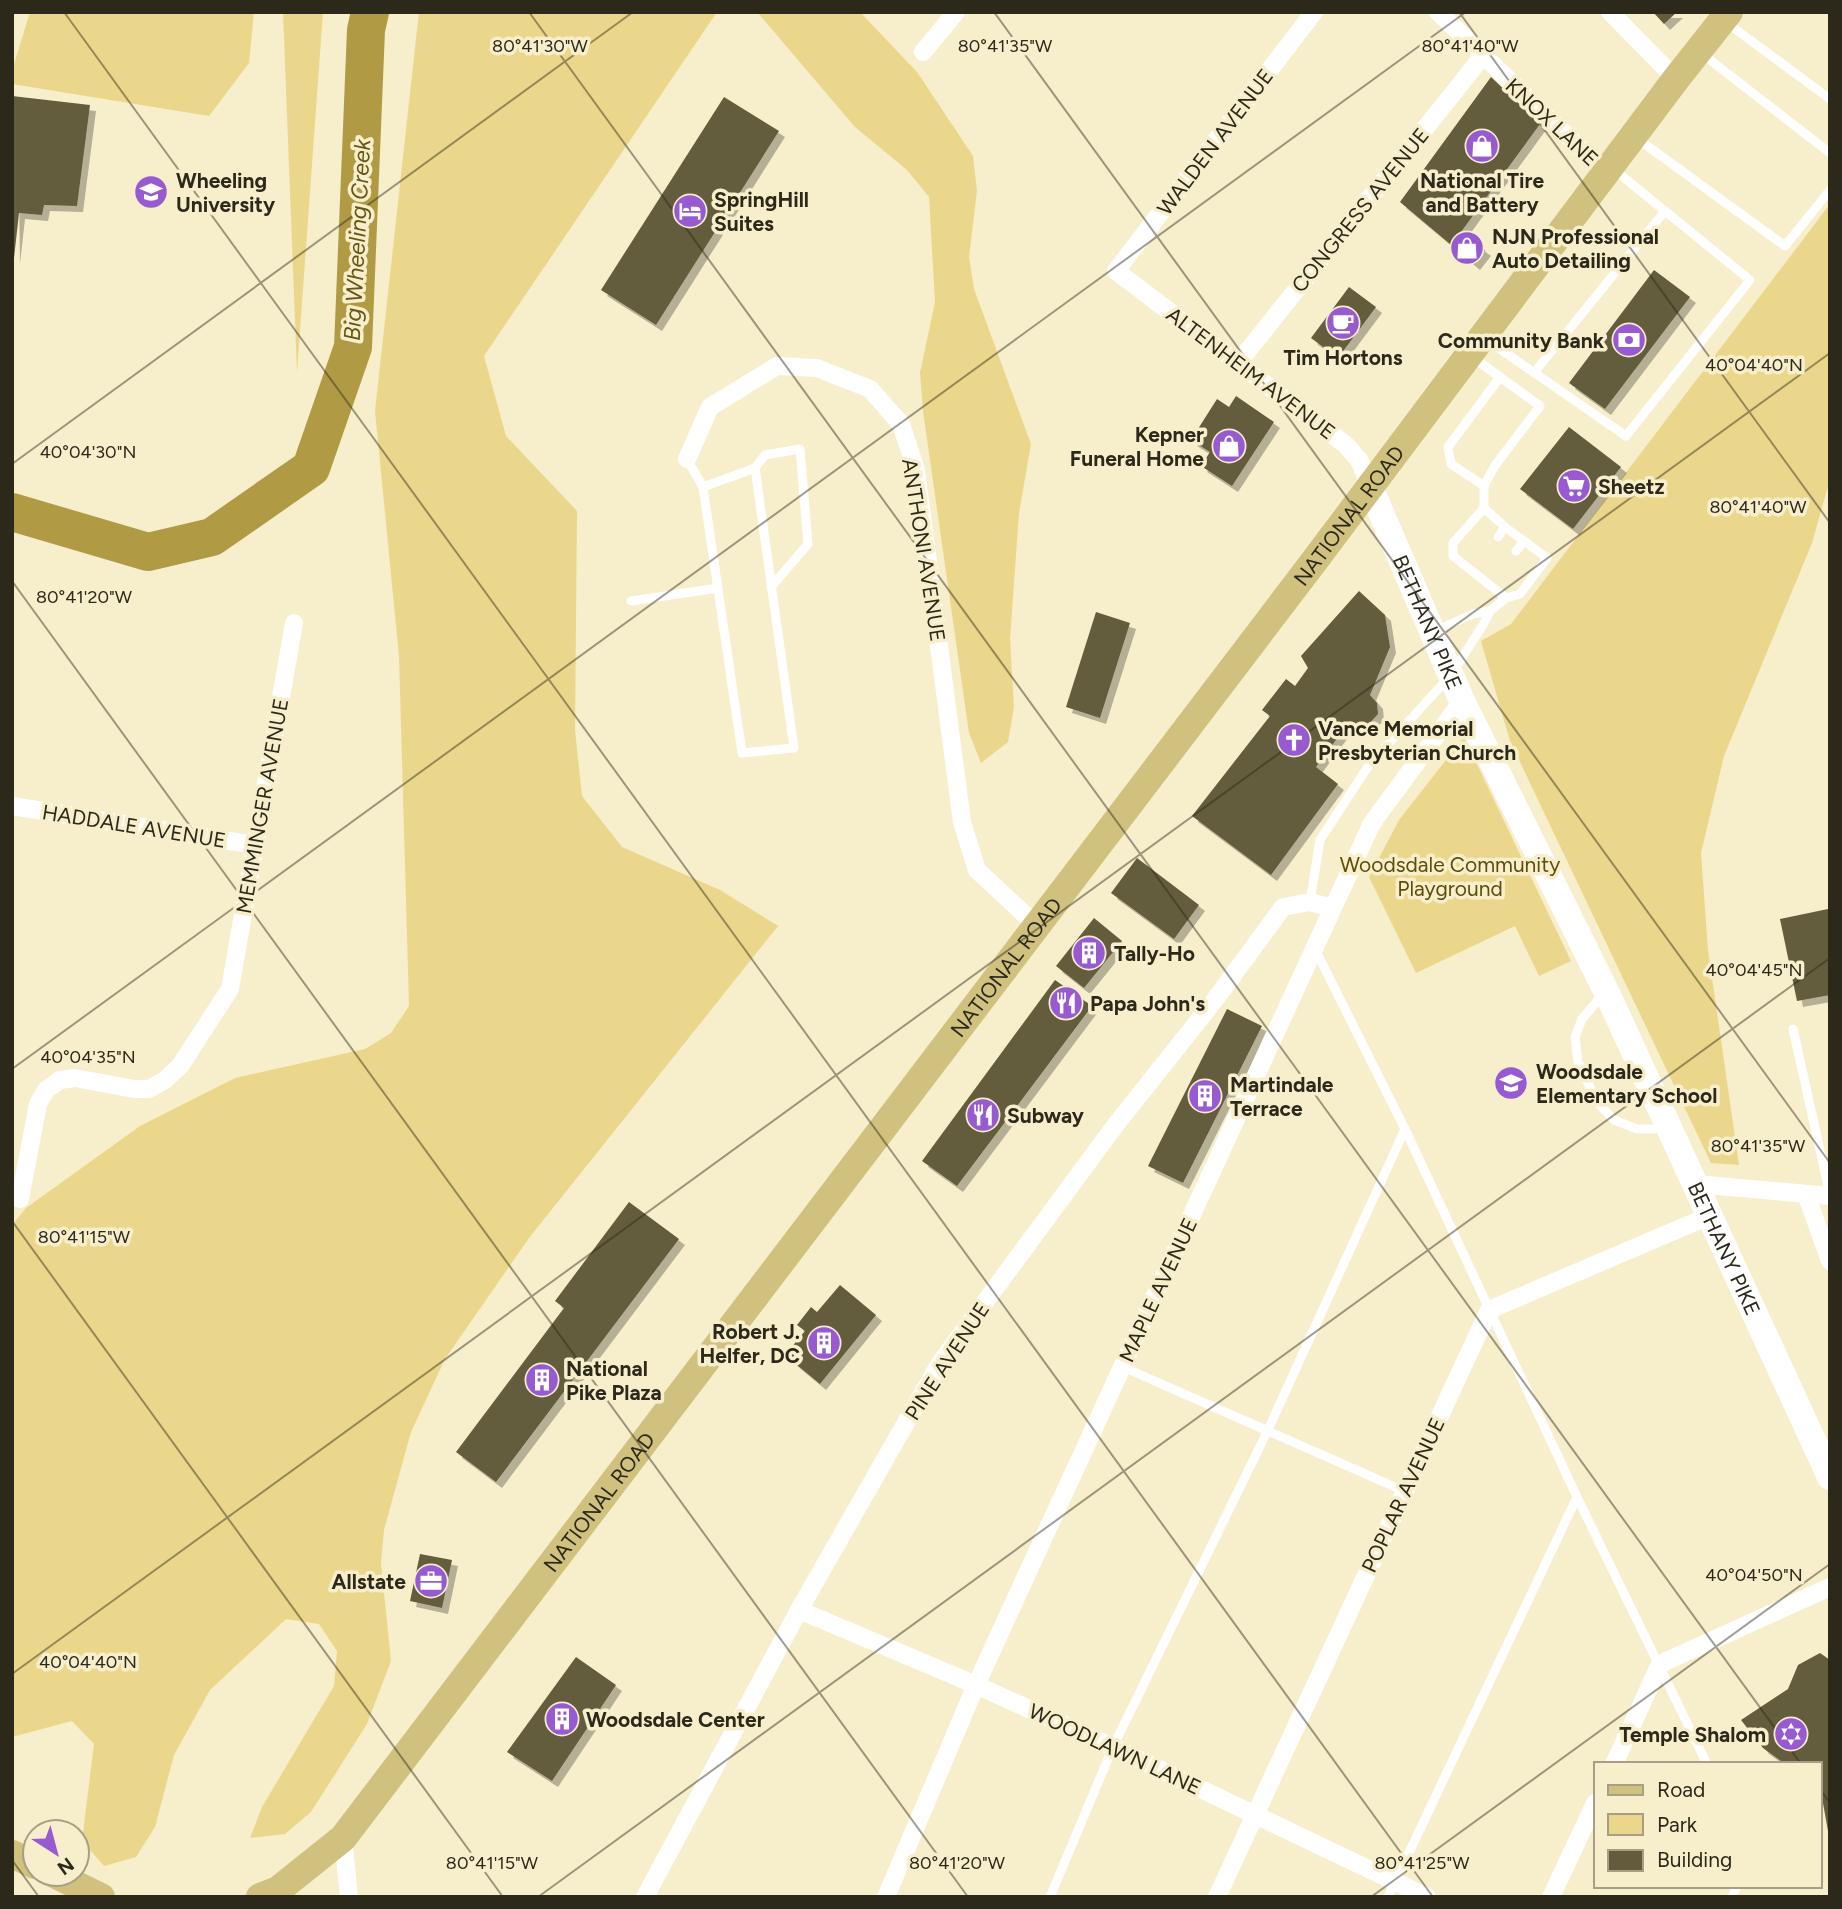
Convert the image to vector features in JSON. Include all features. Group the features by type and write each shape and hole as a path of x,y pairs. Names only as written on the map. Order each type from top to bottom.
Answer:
{"main road":[{"name":"NATIONAL ROAD","path":"260,1897 278,1889 342,1838 1726,16"},
{"name":"BETHANY PIKE","path":"1370,487 1462,701 1605,991 1830,1476"},
{"path":"83,1888 101,1897"}],"street":[{"path":"923,52 956,12"},
{"name":"WALDEN AVENUE","path":"1116,271 1314,12"},
{"name":"KNOX LANE","path":"1438,12 1482,57 1609,170"},
{"path":"1610,12 1676,79"},
{"name":"CONGRESS AVENUE","path":"1238,363 1482,57"},
{"name":"ALTENHEIM AVENUE","path":"1116,271 1346,445 1359,460 1370,487"},
{"name":"ANTHONI AVENUE","path":"687,459 710,407 777,366 817,368 870,389 901,424 916,470 961,822 977,870 1037,926"},
{"name":"MEMMINGER AVENUE","path":"20,1199 38,1104 46,1090 60,1080 75,1078 149,1090 180,1066 230,989 294,623"},
{"name":"MAPLE AVENUE","path":"886,1897 976,1685 1372,823 1462,701"},
{"name":"HADDALE AVENUE","path":"12,806 255,845"},
{"path":"1310,902 1332,908"},
{"name":"PINE AVENUE","path":"650,1893 799,1610 940,1363 1114,1127 1214,1001 1283,907 1310,902"},
{"path":"1695,1184 1830,1195"},
{"path":"1806,1194 1830,1261"},
{"path":"1489,1310 1709,1216"},
{"name":"POPLAR AVENUE","path":"1217,1897 1489,1310"},
{"path":"1615,1762 1660,1664 1830,1587"},
{"name":"WOODLAWN LANE","path":"799,1610 1113,1747 1427,1897"},
{"path":"1551,1897 1594,1805"},
{"path":"342,1838 344,1893"}],"lane":[{"path":"1726,16 1830,99"},
{"path":"1699,51 1830,153"},
{"path":"1633,136 1785,246 1830,190"},
{"path":"1476,346 1534,373 1626,436 1749,280 1665,211 1609,170"},
{"path":"1534,373 1665,211"},
{"path":"1476,346 1500,377 1540,406 1494,467 1484,486 1484,508 1452,543 1453,556 1506,598"},
{"path":"1484,486 1451,464 1448,447 1472,421 1500,377"},
{"path":"1505,436 1510,446"},
{"path":"703,487 755,468 765,455 800,449 808,544 771,587"},
{"path":"1489,457 1494,467"},
{"path":"687,459 703,487 742,753 794,748 755,468"},
{"path":"1310,902 1320,840 1369,765 1451,675 1490,611 1506,598 1520,594 1547,558 1484,508"},
{"path":"1498,537 1505,527"},
{"path":"1516,551 1524,541"},
{"path":"1472,571 1479,562"},
{"path":"1489,585 1497,575"},
{"path":"631,601 718,588"},
{"path":"1432,632 1472,614 1490,611"},
{"path":"1314,948 1405,1129 1577,1497 1706,1762"},
{"path":"1605,991 1582,1018 1575,1037 1582,1072 1597,1102 1614,1120 1637,1129 1670,1128"},
{"path":"1793,1029 1830,1195"},
{"path":"1050,1897 1113,1747 1268,1430 1405,1129"},
{"path":"1123,1367 1404,1491"},
{"path":"1388,1897 1577,1497"}],"green space":[{"path":"30,12 254,12 249,63 209,116 12,84 12,71"},
{"path":"283,12 323,12 297,372"},
{"path":"419,12 717,12 484,356 506,436 577,511 575,730 582,796 622,847 720,890 778,926 529,1238 445,1359 411,1432 384,1530 381,1563 391,1661 367,1724 311,1812 285,1834 250,1838 262,1807 334,1686 337,1651 319,1624 286,1619 210,1690 174,1755 155,1827 136,1857 104,1866 91,1851 91,1818 85,1818 94,1744 72,1721 12,1737 12,1225 26,1208 140,1126 235,1078 365,1049 391,1033 409,1006 399,656 375,411"},
{"path":"757,12 860,12 917,72 973,156 977,191 969,257 974,289 1031,444 1019,513 1010,639 1014,707 1008,742 981,763 969,733 923,411 920,373 935,302 929,197 907,170 855,127"},
{"path":"1830,204 1830,479 1812,543 1724,756 1701,853 1708,950 1739,1165 1711,1163 1510,741 1481,641 1511,624"},
{"name":"Woodsdale Community Playground","path":"1464,737 1571,961 1539,976 1515,926 1416,973 1369,877 1399,820"}],"building":[{"path":"1653,12 1677,12 1664,24"},
{"name":"National Tire and Battery","path":"1491,77 1540,124 1461,232 1485,250 1474,264 1400,202"},
{"path":"12,96 90,105 77,206 44,205 42,215 19,213 14,258"},
{"name":"SpringHill Suites","path":"724,97 779,131 656,325 601,290"},
{"name":"Community Bank","path":"1654,270 1690,297 1605,409 1569,383"},
{"name":"Tim Hortons","path":"1349,287 1376,307 1338,358 1311,338"},
{"name":"Kepner Funeral Home","path":"1236,396 1274,422 1232,486 1201,466 1210,452 1191,440 1217,399 1229,407"},
{"path":"1569,427 1621,467 1573,529 1520,489"},
{"name":"Vance Memorial Presbyterian Church","path":"1359,591 1385,615 1390,647 1370,695 1377,703 1378,714 1368,725 1359,728 1350,721 1316,767 1338,784 1271,875 1192,816 1270,716 1262,710 1286,679 1295,686 1308,668 1301,656"},
{"path":"1096,612 1130,623 1100,718 1066,707"},
{"path":"1137,858 1199,905 1174,939 1111,893"},
{"path":"1828,909 1830,995 1797,1001 1780,919"},
{"name":"Tally-Ho","path":"1094,918 1122,941 1084,988 1056,966"},
{"path":"1055,980 1092,1006 957,1186 922,1161"},
{"name":"Martindale Terrace","path":"1227,1009 1262,1026 1183,1183 1148,1166"},
{"name":"National Pike Plaza","path":"629,1202 679,1239 496,1482 456,1452 564,1308 555,1301"},
{"name":"Robert J. Helfer, DC","path":"840,1285 876,1315 820,1384 785,1355 805,1331 797,1325 811,1307 817,1312"},
{"name":"Allstate","path":"420,1554 452,1560 442,1608 410,1601"},
{"name":"Temple Shalom","path":"1820,1653 1830,1660 1828,1831 1821,1792 1821,1762 1781,1761 1763,1748 1741,1720 1788,1689 1798,1665"},
{"name":"Woodsdale Center","path":"576,1657 616,1685 552,1781 507,1752"}],"waterway":[{"name":"Big Wheeling Creek","path":"12,512 148,552 212,537 311,468 353,347 366,30 370,12"}],"place":[{"name":"National Tire and Battery","path":"1482,146"},
{"name":"Wheeling University","path":"151,192"},
{"name":"SpringHill Suites","path":"690,211"},
{"name":"NJN Professional Auto Detailing","path":"1467,248"},
{"name":"Tim Hortons","path":"1343,323"},
{"name":"Community Bank","path":"1629,340"},
{"name":"Kepner Funeral Home","path":"1229,446"},
{"name":"Sheetz","path":"1574,486"},
{"name":"Vance Memorial Presbyterian Church","path":"1294,740"},
{"name":"Tally-Ho","path":"1089,953"},
{"name":"Papa John's","path":"1066,1003"},
{"name":"Woodsdale Elementary School","path":"1511,1083"},
{"name":"Martindale Terrace","path":"1205,1096"},
{"name":"Subway","path":"983,1115"},
{"name":"Robert J. Helfer, DC","path":"824,1343"},
{"name":"National Pike Plaza","path":"542,1380"},
{"name":"Allstate","path":"431,1581"},
{"name":"Woodsdale Center","path":"562,1719"},
{"name":"Temple Shalom","path":"1791,1734"}]}
